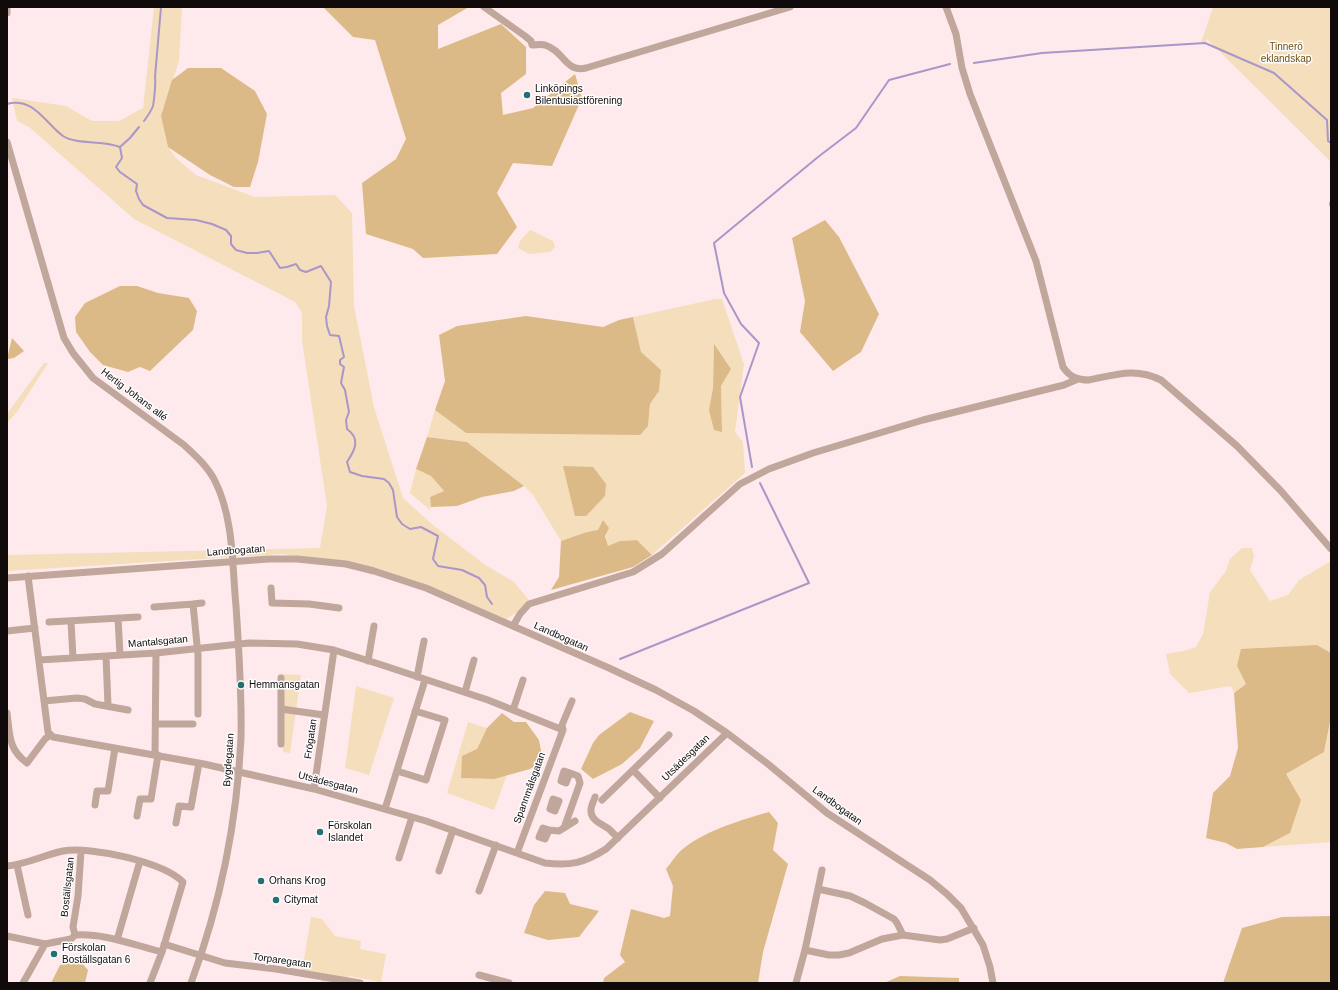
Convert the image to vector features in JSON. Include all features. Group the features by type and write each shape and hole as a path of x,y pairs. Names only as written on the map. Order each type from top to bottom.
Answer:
{"street":[{"path":"7,13 8,7"},
{"path":"484,7 526,36 531,41 532,45 542,44 551,48 573,68 581,69 790,7"},
{"path":"946,7 956,34 962,68 970,94 1036,261 1062,367 1073,378 1078,379 1089,380 1138,372 1161,380 1237,446 1281,491 1331,549"},
{"name":"Hertig Johans allé","path":"7,142 64,338 73,353 93,378 184,445 196,455 206,467 215,480 227,513 230,530 232,561"},
{"path":"512,626 529,604 633,572 662,554 740,484 769,469 813,453 916,422 1064,385 1078,379"},
{"name":"Landbogatan","path":"7,578 269,558 346,564 374,571 426,588 656,690 694,711 727,733 768,764 827,813 936,885 961,908 983,945 993,983"},
{"name":"Bygdegatan","path":"191,983 211,924 226,860 239,771 241,712 232,561"},
{"path":"28,576 48,732 50,735 56,738 239,771"},
{"path":"271,588 272,603 309,604 339,608"},
{"path":"154,607 202,603"},
{"name":"Mantalsgatan","path":"193,604 198,649 198,714"},
{"path":"49,622 138,617"},
{"name":"Mantalsgatan","path":"118,618 120,655"},
{"path":"71,620 73,658"},
{"path":"368,661 374,626"},
{"path":"7,631 34,628"},
{"path":"417,677 424,641"},
{"path":"238,644 297,644 334,650 465,692 563,730"},
{"name":"Mantalsgatan","path":"39,660 156,653 238,644"},
{"name":"Frögatan","path":"314,789 334,650"},
{"path":"137,816 140,799 151,799 157,755 156,653"},
{"path":"106,656 108,706"},
{"path":"465,692 474,660"},
{"path":"280,678 281,744"},
{"path":"386,809 425,680"},
{"path":"514,710 524,680"},
{"path":"44,701 77,698 95,704 128,710"},
{"name":"Spannmålsgatan","path":"517,853 563,730 562,725 572,701"},
{"name":"Frögatan","path":"281,709 324,715"},
{"path":"397,771 426,780 445,720 416,711"},
{"path":"7,713 10,740 14,750 19,757 29,764 45,739 50,735"},
{"path":"156,724 193,724"},
{"name":"Utsädesgatan","path":"239,771 314,789 386,809 453,830 545,863 562,865 588,860 606,849 727,733"},
{"path":"618,838 609,829 599,824 593,818 591,808 669,735"},
{"path":"95,804 97,791 108,791 115,748"},
{"path":"176,823 179,806 191,807 199,763"},
{"path":"633,770 660,798"},
{"path":"564,828 578,790 580,780 578,776 570,773"},
{"path":"559,801 572,806"},
{"path":"399,858 412,817"},
{"path":"549,830 559,831 575,821"},
{"path":"439,871 453,830"},
{"path":"479,891 496,845"},
{"name":"Boställsgatan","path":"7,866 16,865 65,851 81,851 78,896 73,927 75,935"},
{"path":"81,851 106,853 157,866 183,882 163,948 150,983"},
{"path":"117,940 140,861"},
{"path":"16,865 28,915"},
{"path":"796,983 805,950 822,870"},
{"path":"818,889 850,896 865,903 894,919 903,935"},
{"path":"805,950 830,955 839,955 849,953 882,939 903,935 940,940 947,939 974,928"},
{"path":"7,936 45,944 71,939 75,935 85,935 201,956"},
{"path":"23,983 45,944"},
{"name":"Torparegatan","path":"201,956 216,962 276,969 360,983"},
{"path":"479,975 509,983"}],"green space":[{"path":"154,7 182,7 179,61 161,116 168,147 176,158 196,175 255,197 335,195 352,213 354,306 374,407 403,498 433,525 484,564 514,582 529,600 521,610 506,619 437,589 335,561 282,554 7,571 7,555 320,548 327,506 302,341 302,313 295,302 134,219 29,127 17,121 12,98 66,106 92,121 119,121 143,108"},
{"name":"Tinnerö eklandskap","path":"1213,7 1331,7 1331,162 1207,39 1205,43 1201,43"},
{"path":"530,230 553,241 555,247 550,252 529,254 518,248 520,241"},
{"path":"715,299 722,299 744,364 735,432 743,442 745,473 652,555 637,540 620,541 608,547 603,521 598,530 587,532 561,541 533,495 524,486 467,442 427,437 435,410 466,433 648,426 650,404 659,391 661,370 641,353 633,317","holes":["714,345 731,369 721,386 722,431 709,410 713,388"]},
{"path":"44,363 48,363 17,412 7,423 7,414"},
{"path":"416,469 431,476 444,491 430,497 430,510 410,493"},
{"path":"1242,548 1252,548 1254,556 1250,570 1270,601 1288,595 1299,580 1331,561 1331,653 1317,645 1237,666 1246,684 1234,693 1231,686 1189,693 1170,674 1166,654 1196,647 1203,634 1210,592 1226,571 1230,559"},
{"path":"278,674 301,675 290,753 283,752 283,677 278,676"},
{"path":"356,686 394,698 369,775 345,768"},
{"path":"1331,717 1331,842 1263,847 1290,833 1286,774 1324,752"},
{"path":"468,722 487,728 461,778 494,779 507,775 494,810 447,793"},
{"path":"311,917 322,919 335,936 361,941 360,949 386,954 381,982 349,976 347,983 320,983 321,980 301,977"}],"shaded area":[{"path":"323,7 469,7 438,25 438,49 501,24 526,47 526,74 501,93 503,115 533,108 575,74 582,98 552,166 513,163 497,193 517,227 497,254 423,258 413,249 366,234 362,183 396,159 406,139 375,40 353,37"},
{"path":"188,68 221,68 255,91 267,114 258,162 250,187 234,187 210,175 168,147 161,116 172,80"},
{"path":"825,220 839,237 879,314 861,352 833,371 800,332 805,301 792,238"},
{"path":"120,286 137,286 158,293 189,298 197,311 193,330 150,371 140,367 128,372 103,365 90,352 76,332 75,317 85,303"},
{"path":"526,316 603,327 619,320 633,317 641,352 661,370 659,391 650,404 648,426 640,435 466,433 435,410 445,381 439,335 457,326"},
{"path":"12,338 24,351 14,358 7,359"},
{"path":"714,344 731,369 721,386 722,432 714,430 709,410 713,388"},
{"path":"427,437 467,442 524,486 514,491 482,497 457,506 431,507 430,497 444,491 431,476 416,469"},
{"path":"563,466 593,467 606,484 605,496 586,516 575,516"},
{"path":"603,520 609,528 605,536 608,546 620,541 637,540 652,555 633,567 551,590 559,577 561,541 587,532 598,530"},
{"path":"1317,645 1331,653 1331,717 1324,752 1286,774 1301,800 1290,833 1263,847 1237,849 1226,843 1206,838 1213,793 1230,776 1238,748 1234,693 1246,684 1237,666 1241,649"},
{"path":"630,712 654,721 640,748 622,764 593,779 581,769 593,743 599,735"},
{"path":"502,713 514,722 526,722 539,740 543,761 530,769 494,779 461,778 462,756 477,749 487,728"},
{"path":"769,812 778,823 773,850 788,864 763,952 758,983 603,983 604,978 625,962 620,955 631,909 664,918 670,916 673,886 666,869 679,853 703,836 736,822"},
{"path":"545,891 565,893 570,904 599,911 579,937 548,940 524,933 534,905"},
{"path":"1331,916 1331,983 1223,983 1242,928 1282,917"},
{"path":"79,960 88,970 85,983 51,983 60,965"},
{"path":"900,976 959,978 959,983 884,983"}],"waterway":[{"path":"144,121 153,106 161,7"},
{"path":"974,63 1042,53 1205,43 1274,73 1327,120 1328,141 1331,143"},
{"path":"752,467 740,397 759,343 741,324 724,293 714,243 818,157 856,128 889,80 950,64"},
{"path":"7,104 25,104 38,112 57,131 69,139 120,147 122,158 116,167 120,172 137,184 136,191 143,205 167,218 196,220 212,224 226,230 231,236 231,244 236,250 247,253 269,251 280,268 296,264 300,270 306,272 321,266 331,282 329,306 326,317 327,326 330,335 339,336 344,357 340,360 340,364 344,367 341,383 345,390 349,412 346,420 347,429 354,437 355,441 354,449 347,462 350,472 362,476 384,479 389,483 393,490 397,517 402,524 410,529 421,527 438,536 433,559 438,566 462,570 479,578 485,585 487,597 492,604"},
{"path":"120,147 139,127"},
{"path":"1331,201 1331,207"},
{"path":"620,659 809,583 760,483"}],"place":[{"name":"Linköpings Bilentusiastförening","path":"527,95"},
{"name":"Hemmansgatan","path":"241,685"},
{"name":"Förskolan Islandet","path":"320,832"},
{"name":"Orhans Krog","path":"261,881"},
{"name":"Citymat","path":"276,900"},
{"name":"Förskolan Boställsgatan 6","path":"54,954"}]}
